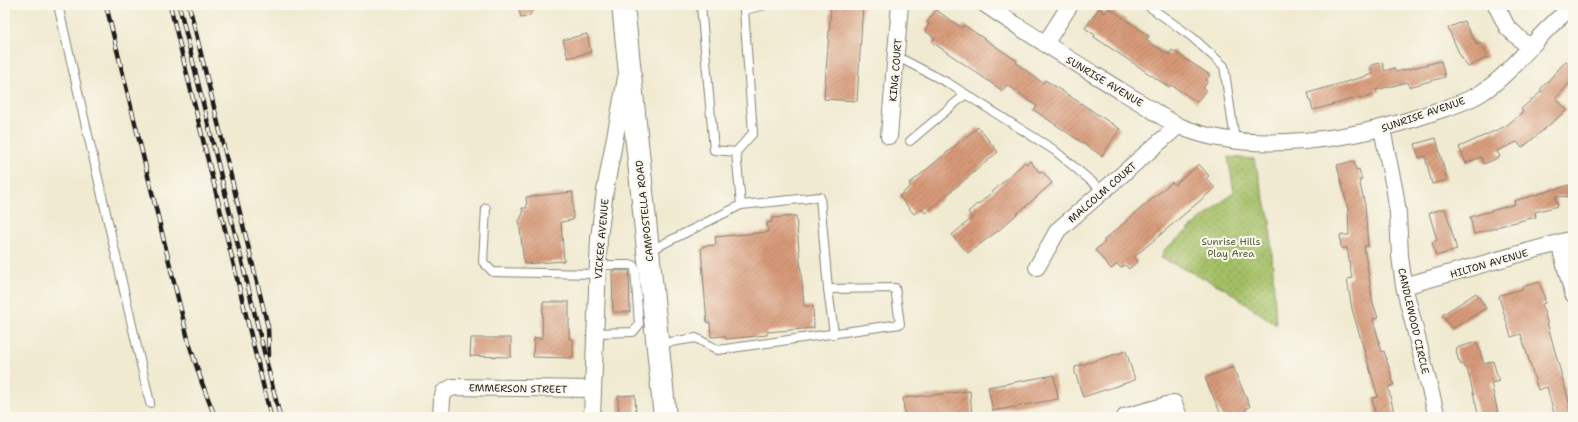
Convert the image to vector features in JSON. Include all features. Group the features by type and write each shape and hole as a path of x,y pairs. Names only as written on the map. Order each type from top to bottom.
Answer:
{"main road":[{"name":"CAMPOSTELLA ROAD","path":"623,5 665,417"}],"street":[{"name":"KING COURT","path":"889,136 900,5"},
{"name":"SUNRISE AVENUE","path":"986,5 1045,44 1178,126 1209,135 1235,140 1262,142 1317,140 1382,129 1452,106 1480,94 1507,73 1549,27 1573,7"},
{"path":"1045,44 1070,5"},
{"path":"1496,5 1507,27 1530,48"},
{"name":"VICKER AVENUE","path":"592,417 599,238 605,191 628,63"},
{"name":"MALCOLM COURT","path":"1037,267 1058,230 1178,126"},
{"name":"CANDLEWOOD CIRCLE","path":"1382,129 1395,192 1404,286 1437,417"},
{"path":"1566,241 1573,294"},
{"name":"HILTON AVENUE","path":"1404,286 1566,241"},
{"name":"EMMERSON STREET","path":"441,417 444,392 453,388 592,389"},
{"path":"1125,417 1176,410"}],"lane":[{"path":"58,5 150,403"},
{"path":"701,5 714,150 736,152"},
{"path":"741,205 736,152 753,133 744,10 765,5"},
{"path":"1147,5 1192,36 1224,66 1235,140"},
{"path":"896,56 948,83 1054,150 1103,190"},
{"path":"910,141 966,94"},
{"path":"648,252 741,205 820,197 828,290 834,334"},
{"path":"486,208 484,262 493,272 597,269 633,265 636,270 639,325 633,332 595,333"},
{"path":"658,344 696,338 718,350 900,324 895,288 828,290"}],"green space":[{"name":"Sunrise Hills Play Area","path":"1228,157 1254,159 1270,220 1276,325 1224,288 1161,258 1164,250 1234,192"}],"building":[{"path":"518,5 536,5 529,16 521,18"},
{"path":"831,5 863,5 857,101 824,99"},
{"path":"1099,8 1105,13 1109,8 1149,36 1146,40 1169,55 1172,50 1210,75 1203,88 1206,90 1197,102 1171,85 1169,87 1094,37 1095,35 1085,28"},
{"path":"936,10 962,28 964,25 1017,61 1016,63 1043,83 1045,80 1120,129 1102,156 1034,110 1037,106 1015,90 1006,85 1003,91 932,42 935,38 925,31 929,24 927,22"},
{"path":"1464,21 1477,45 1481,43 1488,57 1468,67 1460,55 1448,28"},
{"path":"587,34 591,52 568,58 563,40"},
{"path":"1441,61 1445,77 1409,87 1408,82 1376,90 1377,94 1313,110 1308,93 1373,74 1370,66 1382,62 1385,71 1394,68 1396,72"},
{"path":"1566,61 1573,68 1573,79 1556,98 1567,110 1522,148 1517,142 1497,151 1500,157 1484,164 1481,157 1466,163 1459,147 1506,126 1523,112 1521,109 1542,91 1540,90"},
{"path":"978,127 998,152 925,213 922,208 914,214 899,196 911,186 909,184"},
{"path":"1436,138 1447,180 1432,184 1425,156 1419,158 1415,144"},
{"path":"1030,161 1039,172 1042,171 1052,183 999,230 968,253 952,235 972,218 968,212 977,204 978,205 1025,162 1027,164"},
{"path":"1354,161 1356,170 1359,169 1362,180 1359,180 1365,205 1368,246 1364,246 1373,303 1378,318 1373,319 1382,352 1384,351 1394,385 1388,387 1395,417 1376,417 1372,398 1378,397 1352,309 1347,279 1352,278 1347,248 1341,248 1340,235 1349,235 1348,209 1337,165"},
{"path":"1199,164 1209,176 1206,178 1215,188 1134,257 1138,261 1129,269 1125,265 1121,268 1117,264 1111,269 1095,250 1105,242 1104,240 1172,182 1174,185"},
{"path":"1573,184 1573,197 1555,196 1558,206 1535,212 1536,217 1474,234 1470,217 1515,204 1514,201"},
{"path":"573,192 573,220 561,222 564,261 524,264 519,220 523,215 522,208 527,208 526,197"},
{"path":"1445,208 1457,250 1436,256 1432,242 1437,240 1429,213"},
{"path":"796,216 804,306 813,306 814,328 767,332 767,335 726,339 725,336 711,337 710,322 707,323 701,249 703,246 716,245 715,237 768,232 767,223 772,222 772,218"},
{"path":"612,271 629,271 630,312 613,312"},
{"path":"1539,282 1544,295 1545,303 1542,304 1570,406 1571,417 1555,417 1547,387 1538,390 1521,334 1511,337 1499,297 1500,295 1523,289 1522,287"},
{"path":"1476,293 1486,308 1452,329 1442,315"},
{"path":"543,302 569,302 569,339 573,339 573,358 533,357 534,338 542,338"},
{"path":"471,338 511,338 511,357 470,356"},
{"path":"1477,342 1484,364 1493,361 1499,381 1491,383 1499,417 1479,417 1467,368 1459,362 1456,348"},
{"path":"1126,351 1135,380 1083,397 1075,372 1075,367"},
{"path":"1233,367 1250,407 1245,409 1248,417 1222,417 1205,378"},
{"path":"1054,375 1058,399 993,411 988,387"},
{"path":"970,391 972,416 905,417 903,398"},
{"path":"635,395 636,416 619,417 618,396"}],"railway":[{"path":"106,5 189,343 215,417"},
{"path":"170,5 271,417"},
{"path":"179,5 280,417"},
{"path":"189,5 268,327 269,355"}]}
